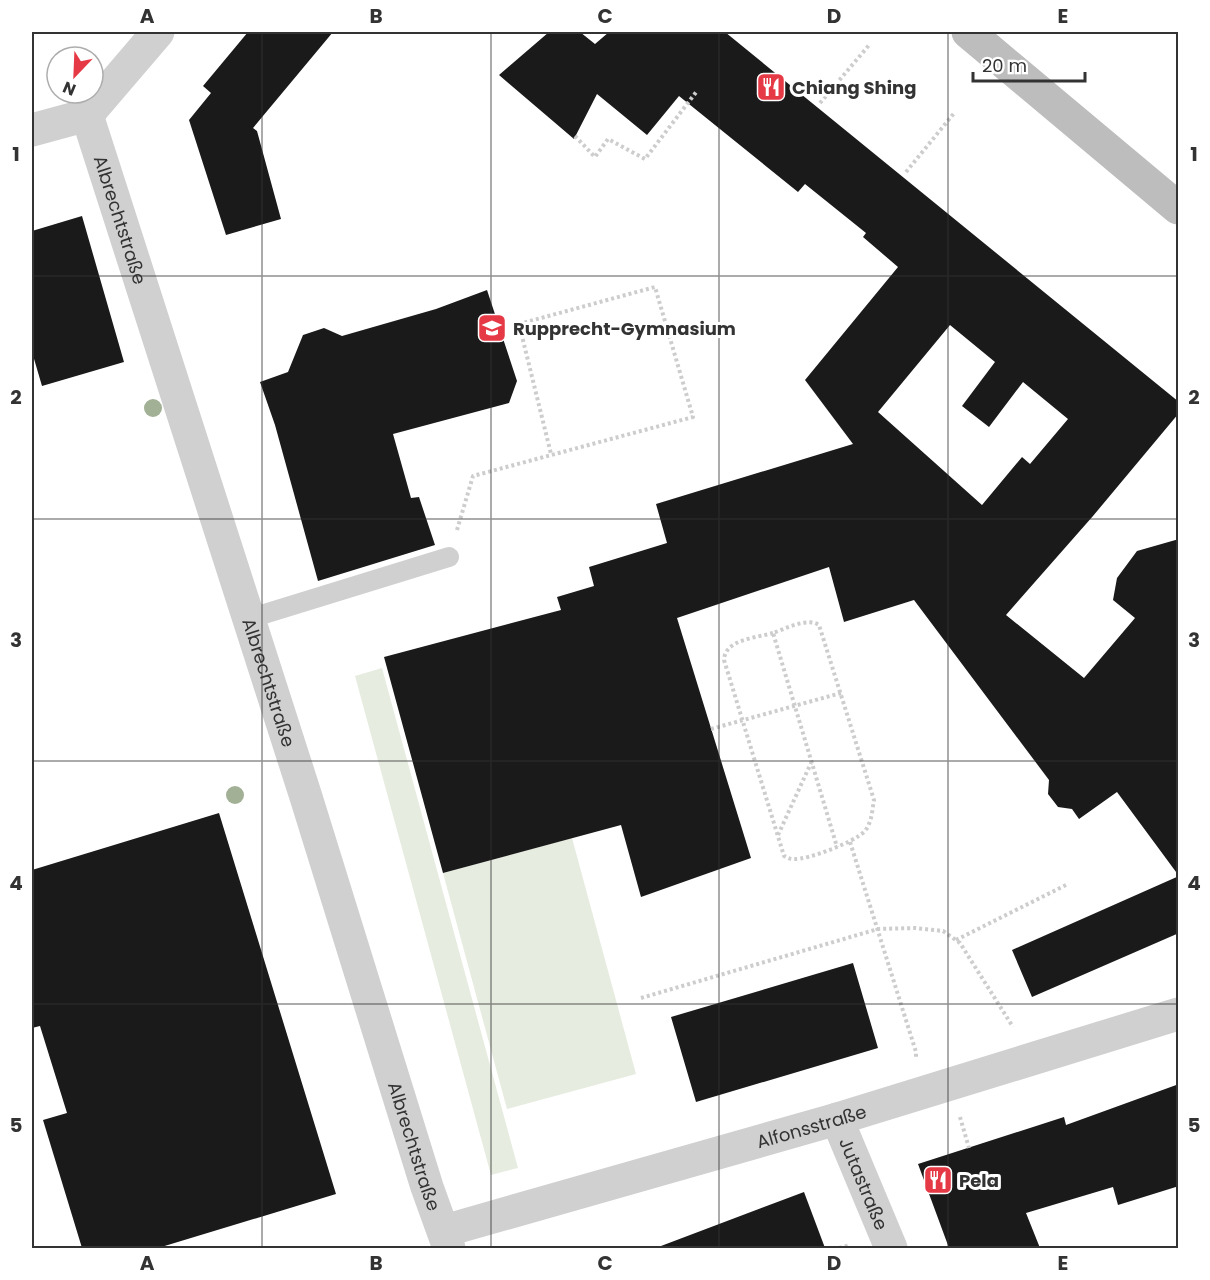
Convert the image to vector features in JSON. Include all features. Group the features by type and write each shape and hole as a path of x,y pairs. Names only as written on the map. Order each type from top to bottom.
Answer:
{"main road":[{"path":"968,32 1179,208"}],"street":[{"path":"32,130 87,115 158,32"},
{"name":"Albrechtstraße","path":"87,115 446,1240"},
{"name":"Alfonsstraße","path":"446,1240 1179,1014"},
{"name":"Jutastraße","path":"837,1119 891,1248"}],"lane":[{"path":"248,619 449,557"}],"path":[{"path":"820,103 870,44"},
{"path":"575,136 596,157 608,139 645,159 697,91"},
{"path":"906,172 955,112"},
{"path":"449,557 473,476 693,417 655,287 519,324 551,454"},
{"path":"806,622 819,625 874,800 870,823 850,842 795,860 784,856 724,660 724,653 730,645 772,633 806,622"},
{"path":"772,633 837,848"},
{"path":"711,729 841,693"},
{"path":"778,836 811,762"},
{"path":"850,842 916,1052 915,1061"},
{"path":"956,940 1068,884"},
{"path":"641,998 878,929 915,928 943,932 960,943 1032,1059"}],"shaded area":[{"path":"382,668 518,1168 491,1175 355,676"},
{"path":"572,838 636,1074 507,1109 443,873"}],"building":[{"path":"248,32 333,32 253,128 257,131 281,219 226,235 189,120 211,93 203,86"},
{"path":"549,32 580,32 595,44 609,32 725,32 1179,402 1179,413 1006,615 1084,678 1135,618 1113,600 1117,578 1137,551 1179,539 1179,876 1117,792 1079,819 1072,809 1058,807 1048,794 1049,780 914,600 844,622 829,567 677,618 751,858 641,897 621,825 443,873 384,657 561,610 557,597 594,586 589,567 667,543 656,504 853,444 805,380 898,267 863,237 866,233 805,184 798,192 679,96 647,135 597,94 574,139 499,75","holes":["950,325 995,362 962,406 989,427 1023,382 1068,419 1030,464 1022,457 982,505 878,412"]},
{"path":"82,216 124,362 42,386 32,352 32,231"},
{"path":"487,290 517,381 509,403 393,434 411,498 419,497 435,545 318,581 275,425 260,382 288,372 303,335 324,328 342,336 436,309"},
{"path":"219,813 336,1194 158,1248 82,1248 43,1120 67,1113 40,1026 32,1028 32,870"},
{"path":"1179,876 1179,933 1032,997 1012,950"},
{"path":"853,963 878,1048 696,1102 671,1017"},
{"path":"1179,1084 1179,1186 1118,1205 1113,1187 1026,1213 1040,1248 949,1248 918,1164 1064,1117 1066,1125"},
{"path":"804,1192 825,1248 662,1248 661,1246"}],"place":[{"name":"Chiang Shing","path":"771,87"},
{"name":"Rupprecht-Gymnasium","path":"492,328"},
{"name":"Pela","path":"938,1180"}]}
